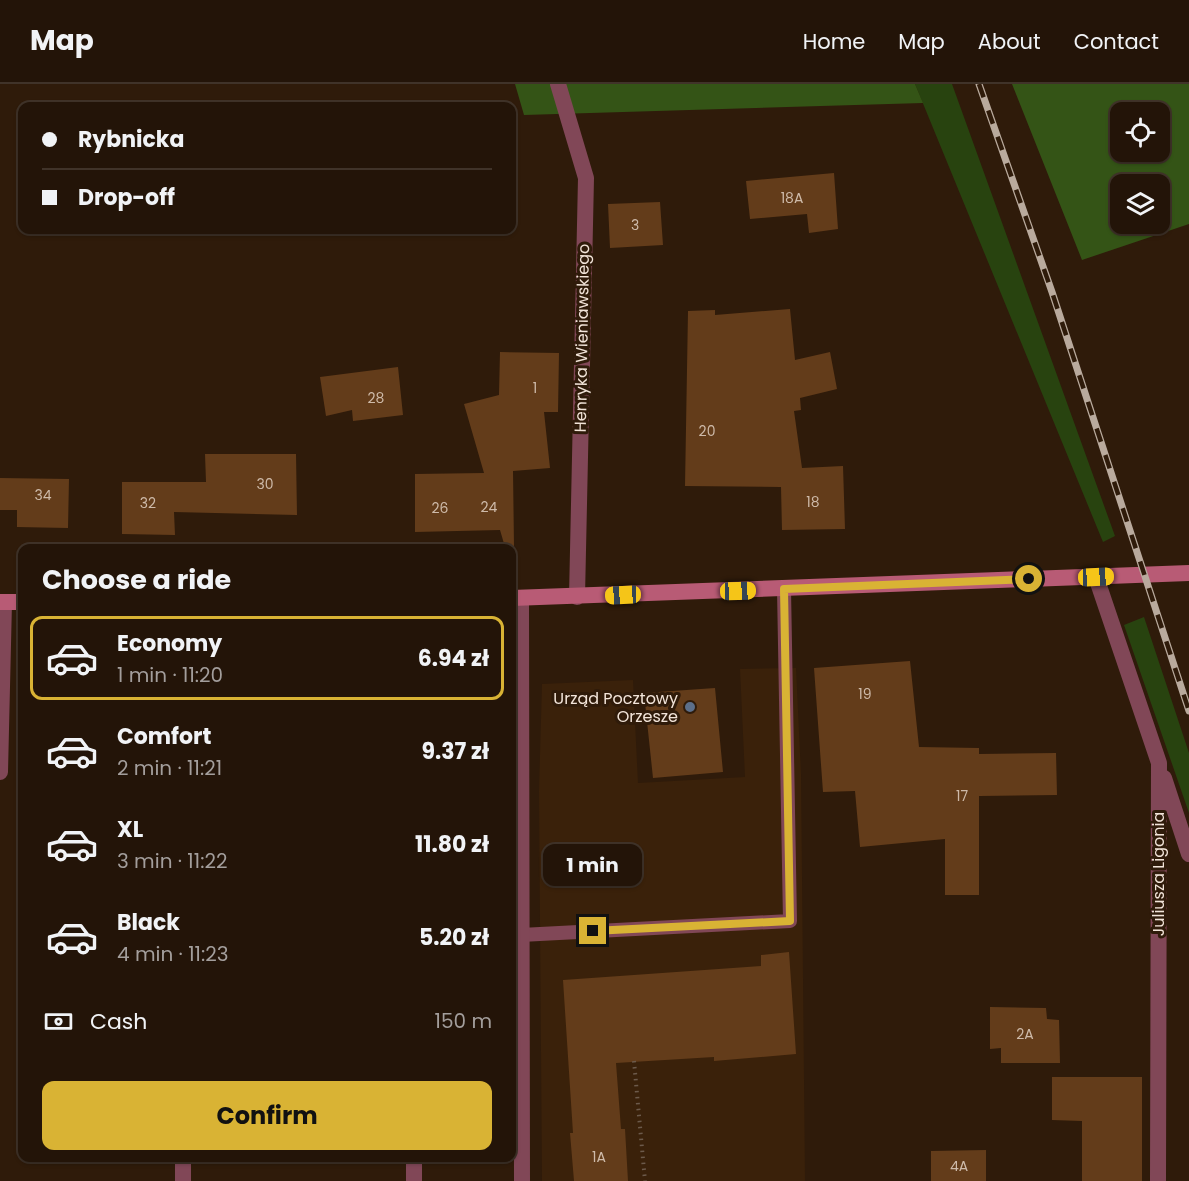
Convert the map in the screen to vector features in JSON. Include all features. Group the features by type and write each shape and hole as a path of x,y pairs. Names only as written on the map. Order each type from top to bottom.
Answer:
{"main road":[{"path":"516,598 1189,573"},
{"path":"2,602 18,602"}],"street":[{"name":"Henryka Wieniawskiego","path":"558,84 586,178 577,597"},
{"name":"Juliusza Ligonia","path":"1096,577 1159,763 1158,1181"},
{"path":"516,598 522,1181"},
{"path":"0,772 2,602"},
{"path":"1159,763 1189,854"},
{"path":"183,1162 183,1181"},
{"path":"414,1162 414,1181"}],"lane":[{"path":"521,934 790,921 784,589"}],"path":[{"path":"634,1061 645,1181"}],"shaded area":[{"path":"796,668 801,774 805,1181 542,1181 539,791 542,684 633,680 638,783 745,777 740,669"}],"green space":[{"path":"515,84 915,84 923,103 524,115"},
{"path":"915,84 952,84 1115,536 1103,542"},
{"path":"1012,84 1189,84 1189,224 1170,230 1170,174 1110,174 1110,234 1159,234 1082,260"},
{"path":"1144,617 1189,753 1189,813 1124,625"}],"building":[{"path":"834,173 838,229 809,233 807,214 750,219 746,181"},
{"path":"660,202 663,245 610,248 608,204"},
{"path":"790,309 795,360 830,352 837,389 800,398 801,410 794,411 802,468 843,466 845,529 782,530 781,487 685,486 688,311 715,310 715,315"},
{"path":"500,352 559,353 558,412 544,412 550,468 513,471 514,544 504,544 500,530 415,532 415,474 484,473 464,404 499,395"},
{"path":"398,367 403,415 353,421 352,410 326,416 320,377"},
{"path":"205,454 296,454 297,515 174,512 175,535 122,534 122,482 206,482"},
{"path":"0,478 69,479 68,528 17,527 17,510 0,510"},
{"path":"910,661 919,747 979,748 979,754 1056,753 1057,795 979,796 979,895 945,895 945,839 860,847 855,791 823,792 814,668"},
{"path":"715,688 723,772 653,778 644,693"},
{"path":"789,952 796,1054 714,1061 714,1057 616,1063 621,1129 625,1129 628,1181 574,1181 563,980 761,966 761,955"},
{"path":"990,1007 1046,1008 1047,1019 1059,1020 1060,1063 1001,1063 1001,1048 990,1049"},
{"path":"1052,1077 1142,1077 1142,1181 1082,1181 1082,1121 1052,1120"},
{"path":"986,1150 986,1181 931,1181 931,1151"}],"railway":[{"path":"979,84 1052,292 1189,711"}],"place":[{"name":"Urząd Pocztowy Orzesze","path":"690,707"}],"route":[{"path":"593,931 790,921 784,589 1029,579"}]}
